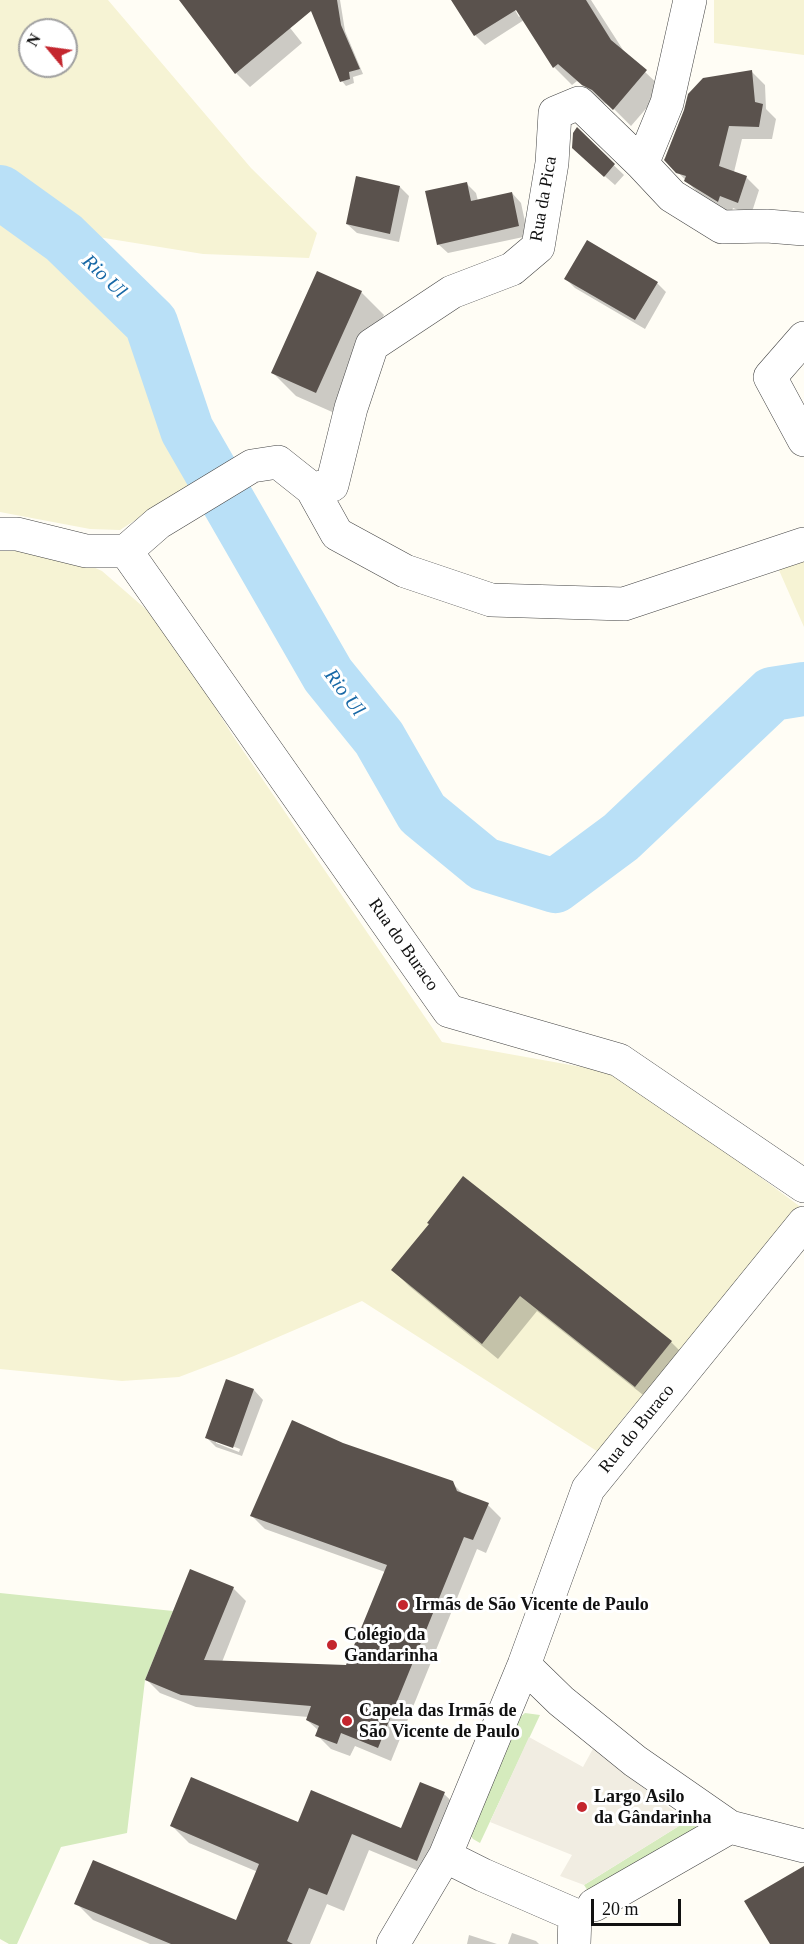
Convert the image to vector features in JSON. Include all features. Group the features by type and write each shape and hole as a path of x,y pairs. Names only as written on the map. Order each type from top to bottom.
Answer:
{"street":[{"path":"690,0 667,103 642,164 672,196 722,227 767,226 804,230"},
{"name":"Rua da Pica","path":"312,489 332,484 351,408 372,345 453,292 512,269 538,247 552,163 555,113 579,103 642,164"},
{"path":"804,338 770,377 804,440"},
{"path":"0,534 17,534 86,551 126,551 158,522 252,466 278,462 312,489 337,534 405,571 491,600 624,604 804,543"},
{"name":"Rua do Buraco","path":"126,551 449,1011 619,1060 804,1186"},
{"name":"Rua do Buraco","path":"393,1944 444,1856 525,1665 588,1489 804,1223"},
{"path":"525,1665 561,1701 635,1761 730,1827 804,1846"},
{"path":"444,1856 581,1921 730,1827"}],"shaded area":[{"path":"0,0 108,0 251,168 317,233 309,258 203,254 98,237 50,213 0,170"},
{"path":"714,0 804,0 804,55 714,43"},
{"path":"0,201 46,237 129,316 150,356 176,425 200,478 120,530 90,529 0,512"},
{"path":"0,544 80,561 102,571 164,625 233,736 442,1042 621,1074 802,1208 648,1405 632,1407 618,1425 616,1440 603,1455 362,1301 179,1377 122,1381 0,1369"},
{"path":"804,557 804,627 778,568"},
{"name":"Largo Asilo da Gândarinha","path":"529,1737 583,1767 595,1745 612,1764 687,1821 584,1885 560,1876 572,1855 490,1822"}],"green space":[{"path":"0,1593 173,1611 145,1680 127,1833 61,1847 17,1944 9,1944 0,1939"},
{"path":"525,1713 540,1715 480,1843 468,1832 513,1723"},
{"path":"687,1821 700,1829 592,1897 584,1885"}],"building":[{"path":"179,0 337,0 341,25 360,69 349,72 350,79 340,82 311,11 235,74"},
{"path":"451,0 586,0 611,40 647,70 613,110 592,90 582,85 558,64 553,68 516,10 474,36"},
{"path":"752,70 755,102 763,104 759,127 729,126 719,166 747,176 738,203 720,196 718,202 684,181 686,176 676,173 664,160 688,94 703,78"},
{"path":"577,127 615,164 604,177 572,148 573,133"},
{"path":"356,176 400,186 390,234 346,224"},
{"path":"467,182 471,201 512,192 519,226 437,245 425,191"},
{"path":"587,240 658,282 635,320 564,279"},
{"path":"317,271 362,291 316,393 271,373"},
{"path":"463,1176 672,1341 635,1387 520,1296 482,1344 391,1270 429,1224 427,1223"},
{"path":"226,1379 254,1389 233,1448 205,1438"},
{"path":"292,1420 343,1443 453,1481 457,1491 489,1503 473,1540 464,1537 378,1748 341,1733 337,1744 315,1736 319,1726 306,1720 311,1706 181,1695 145,1680 190,1569 234,1587 204,1660 346,1665 387,1565 250,1516"},
{"path":"191,1777 298,1822 311,1790 401,1828 420,1782 445,1792 417,1861 352,1834 327,1895 309,1888 287,1941 293,1944 171,1944 74,1904 93,1860 236,1920 259,1864 170,1826"},
{"path":"804,1866 804,1944 770,1944 744,1901"}],"waterway":[{"name":"Rio Ul","path":"0,192 64,238 151,323 187,430 328,675 379,738 422,813 484,864 555,886 621,837 772,694 804,689"}],"place":[{"name":"Irmãs de São Vicente de Paulo","path":"403,1605"},
{"name":"Colégio da Gandarinha","path":"332,1645"},
{"name":"Capela das Irmãs de São Vicente de Paulo","path":"347,1721"},
{"name":"Largo Asilo da Gândarinha","path":"582,1807"}]}
